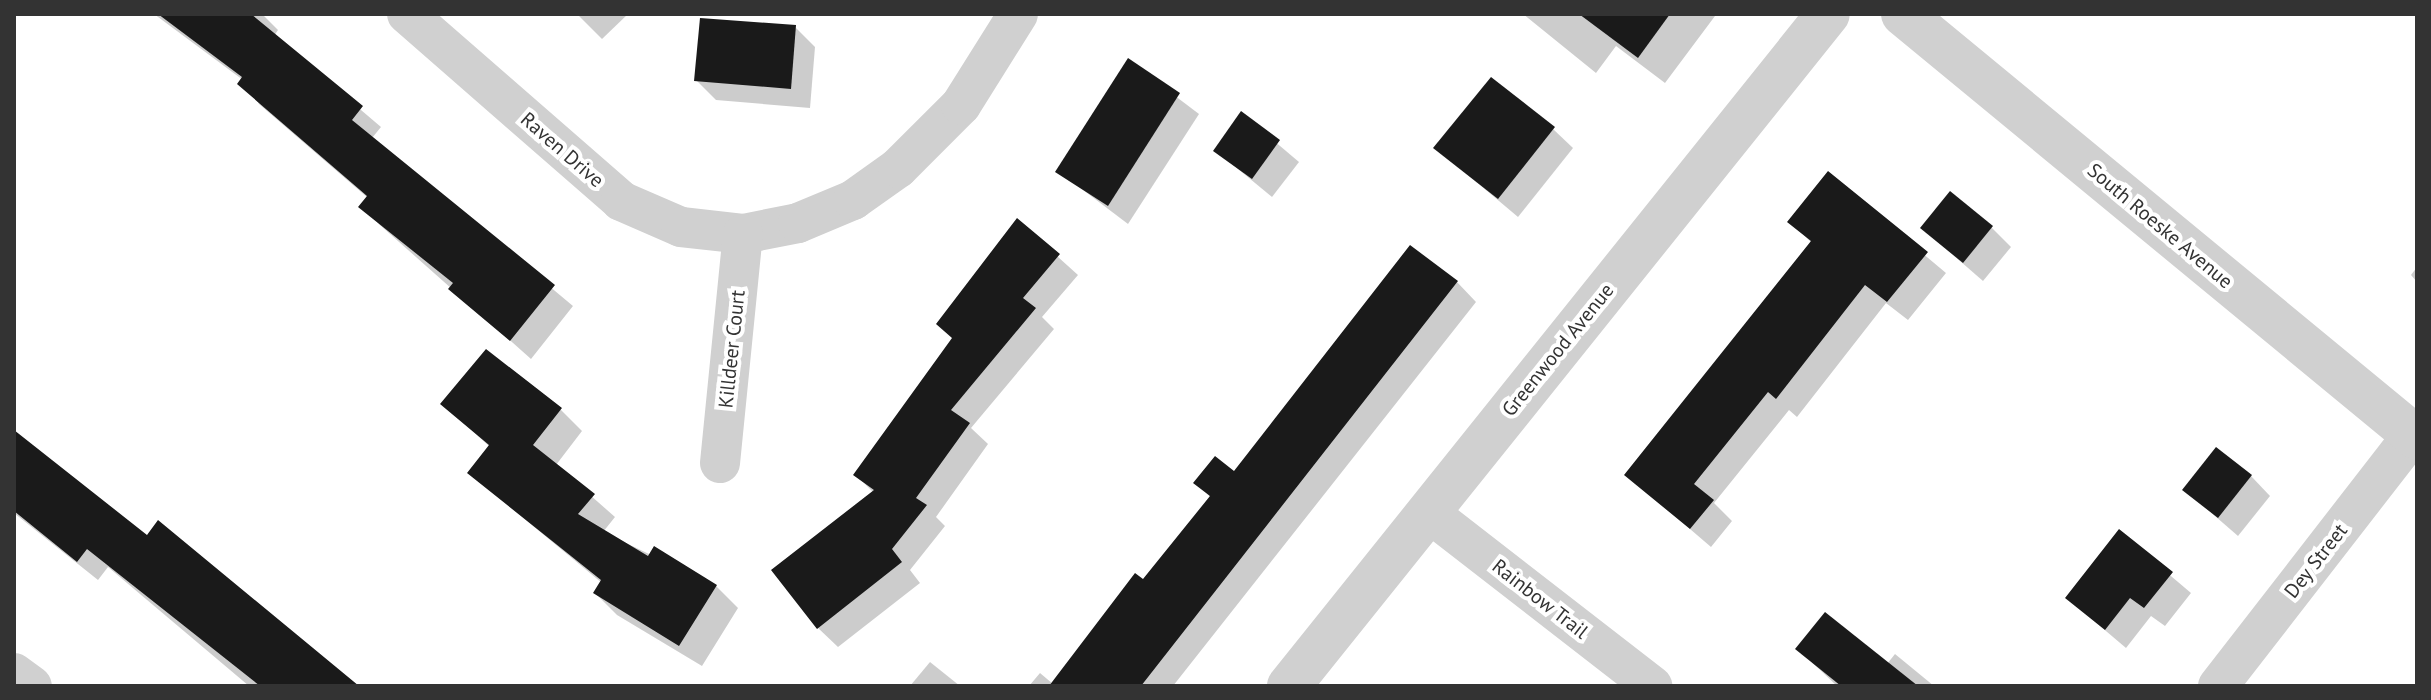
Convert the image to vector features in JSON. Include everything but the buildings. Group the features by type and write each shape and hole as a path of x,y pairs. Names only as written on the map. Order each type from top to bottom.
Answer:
{"street":[{"name":"Raven Drive","path":"407,14 621,201 681,227 743,234 798,223 853,200 898,168 961,105 1018,14"},
{"name":"Greenwood Avenue","path":"1289,686 1828,14"},
{"name":"South Roeske Avenue","path":"1903,14 2415,436"},
{"name":"Killdeer Court","path":"720,463 743,234"},
{"name":"Dey Street","path":"2218,686 2415,436"},
{"name":"Rainbow Trail","path":"1428,512 1652,686"},
{"path":"14,673 32,686"}]}
